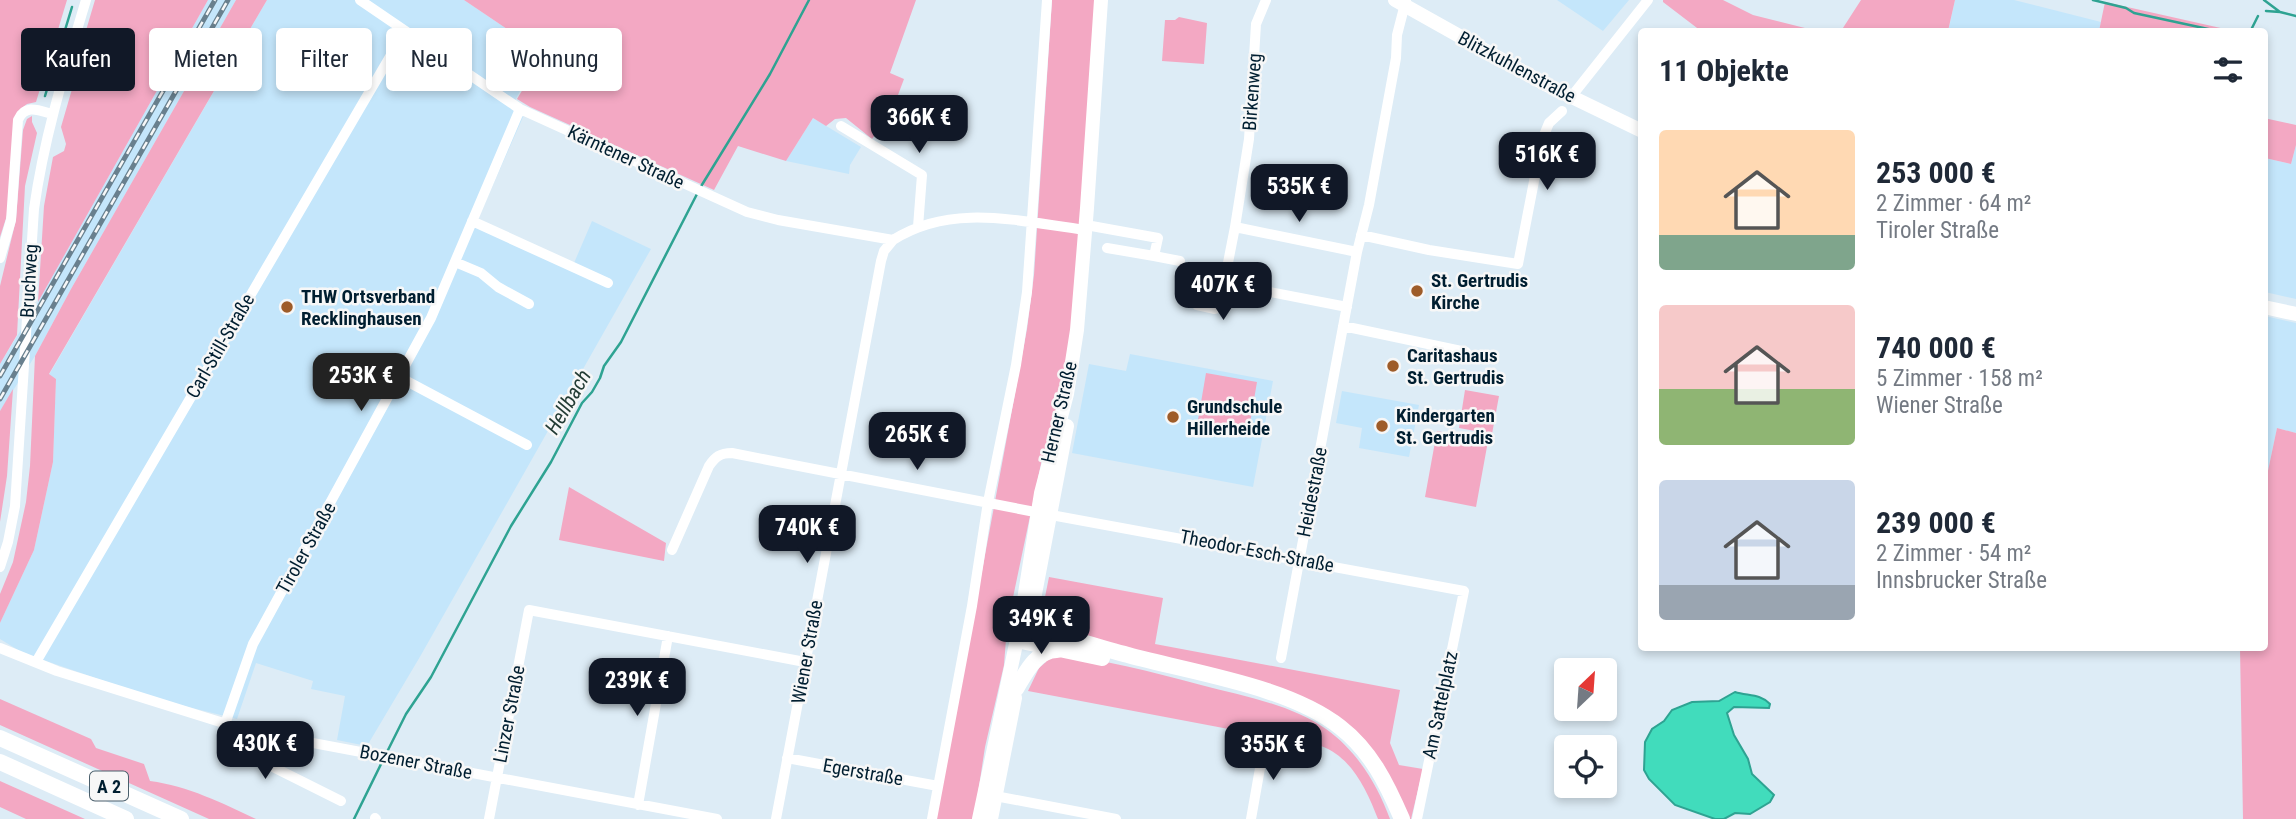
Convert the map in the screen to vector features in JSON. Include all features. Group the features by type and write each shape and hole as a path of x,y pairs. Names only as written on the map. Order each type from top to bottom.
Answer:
{"highway":[{"path":"1023,634 1070,651 1255,695 1314,719 1343,739 1361,758 1399,817"},
{"path":"1023,634 1127,655 1261,689 1312,708 1341,727 1364,750 1384,778 1399,817"},
{"path":"1016,689 1030,665 1044,653 1052,650 1070,651"},
{"name":"A 2","path":"0,737 181,819"},
{"name":"A 2","path":"0,762 126,819"}],"main road":[{"name":"Herner Straße","path":"979,819 990,795 1016,689 1043,513 1082,343 1101,0"},
{"name":"Herner Straße","path":"1088,227 1108,0"},
{"name":"Blitzkuhlenstraße","path":"1402,2 1571,97 1638,129"},
{"path":"2268,308 2296,314"},
{"name":"Herner Straße","path":"991,819 990,795 1023,634"}],"street":[{"name":"Bruchweg","path":"0,567 15,506 34,209 40,163 86,0"},
{"name":"Kärntener Straße","path":"360,0 401,28"},
{"path":"932,819 972,606 988,502 1016,365 1027,292 1034,223 1033,204 1047,0"},
{"name":"Birkenweg","path":"1197,305 1215,309 1220,282 1224,283 1249,139 1256,23 1266,0"},
{"path":"1571,97 1648,0"},
{"name":"Heidestraße","path":"1281,658 1357,252 1369,205 1402,2"},
{"name":"Carl-Still-Straße","path":"36,662 386,63"},
{"name":"Kärntener Straße","path":"472,76 520,109 747,212 892,240"},
{"path":"0,258 11,220 18,120 23,112 31,108 52,114"},
{"name":"Tiroler Straße","path":"225,724 253,644 431,318 520,109"},
{"path":"1361,235 1429,250 1518,264 1542,140 1549,123 1562,111"},
{"path":"841,126 922,175 918,227"},
{"path":"892,240 918,227 954,217 974,216 1088,227 1157,238 1154,256"},
{"path":"472,221 608,283"},
{"path":"1235,227 1357,252"},
{"name":"Wiener Straße","path":"776,819 881,261 892,240"},
{"path":"1107,248 1180,261"},
{"path":"455,262 481,273 508,293 529,304"},
{"path":"1224,283 1347,307"},
{"path":"1343,326 1466,352"},
{"path":"399,377 527,445"},
{"name":"Theodor-Esch-Straße","path":"673,550 709,466 714,458 722,453 732,453 1464,591"},
{"name":"Am Sattelplatz","path":"1417,819 1464,591"},
{"name":"Linzer Straße","path":"489,819 529,610 668,636"},
{"path":"638,804 668,636 805,662"},
{"name":"Bozener Straße","path":"0,648 57,671 249,731 717,819"},
{"path":"225,724 232,740 257,759 341,801"},
{"path":"1251,819 1265,740"},
{"name":"Egerstraße","path":"788,758 938,786"},
{"path":"990,795 1116,819"}],"shaded area":[{"path":"0,0 67,0 58,28 21,28 21,91 39,91 36,102 27,104 17,112 9,209 0,237"},
{"path":"95,0 208,0 192,28 149,28 149,91 157,91 38,302 44,206 53,157 64,151 66,144 61,127 71,91 135,91 135,28 87,28"},
{"path":"208,0 236,0 220,28 192,28"},
{"path":"236,0 267,0 251,28 220,28"},
{"path":"267,0 464,0 505,28 486,28 486,91 520,91 511,109 523,117 478,219 574,263 592,221 651,249 367,746 337,740 345,696 311,689 313,681 256,663 237,719 113,684 23,653 0,639 0,623 34,550 53,462 56,379 49,375 214,91 262,91 262,28 251,28"},
{"path":"464,0 916,0 890,73 904,79 892,111 872,139 846,118 835,119 826,126 813,118 786,161 738,146 714,190 517,99 522,91 622,91 622,28 505,28"},
{"path":"1052,0 1096,0 1073,328 1060,405 1042,459 1007,626 1004,665 985,747 974,819 936,819 1027,329 1034,275"},
{"path":"1557,0 1629,0 1603,31"},
{"path":"1723,0 1753,15 1805,28 1697,28 1663,2"},
{"path":"1861,0 1955,0 1949,28 1843,28"},
{"path":"1955,0 2014,0 2101,22 2100,28 1949,28"},
{"path":"2105,2 2221,28 2100,28"},
{"path":"1179,17 1207,23 1204,64 1162,61 1165,20"},
{"path":"157,91 184,91 35,356 0,411 0,364"},
{"path":"184,91 214,91 49,374 56,379 53,462 34,550 0,623 0,594 13,562 26,502 35,356"},
{"path":"32,116 37,133 25,186 17,335 0,364 0,286 16,220 23,130 27,119"},
{"path":"813,118 861,147 850,165 849,174 786,161"},
{"path":"2268,119 2296,125 2296,145 2291,164 2268,159"},
{"path":"2296,145 2296,299 2268,293 2268,159 2291,164"},
{"path":"2268,317 2296,323 2296,433 2277,428 2268,471"},
{"name":"Grundschule Hillerheide","path":"1130,354 1273,381 1253,487 1072,453 1089,364 1126,371"},
{"path":"1206,373 1257,382 1248,435 1197,426"},
{"path":"13,389 7,476 0,522 0,411"},
{"path":"1465,390 1499,396 1492,434 1459,428"},
{"name":"Kindergarten St. Gertrudis","path":"1342,391 1419,405 1409,457 1359,448 1362,428 1336,423"},
{"path":"2277,428 2296,433 2296,819 2243,819 2240,651 2268,651 2268,471"},
{"path":"1437,431 1488,441 1476,507 1425,497"},
{"path":"569,487 666,543 664,561 559,540"},
{"path":"1049,577 1163,598 1155,644 1400,690 1390,743 1399,765 1423,769 1411,819 1335,716 1044,626 1044,602"},
{"path":"1050,654 1145,671 1250,697 1312,720 1337,738 1356,758 1379,793 1390,819 1378,819 1369,797 1350,767 1332,751 1321,746 1277,738 1278,732 1257,728 1255,734 1028,691 1039,668 1046,662 1042,657"},
{"path":"1735,692 1758,697 1770,704 1769,708 1734,707 1727,713 1752,774 1774,795 1770,802 1750,814 1735,813 1724,819 1715,819 1675,805 1649,779 1644,770 1645,742 1652,729 1664,721 1672,710 1692,702 1719,701"},
{"path":"0,699 91,739 96,748 144,764 150,781 191,791 256,819 209,819 0,725"},
{"path":"0,781 85,819 26,819 0,807"}],"waterway":[{"name":"Hellbach","path":"700,188 770,74 809,0"},
{"path":"2093,0 2126,8 2134,13 2203,28"},
{"path":"2264,0 2280,12 2296,16"},
{"path":"45,96 72,7"},
{"path":"2266,11 2280,12"},
{"path":"2252,28 2258,16"},
{"name":"Hellbach","path":"387,752 406,714 431,677 511,526 551,462 582,403 592,392 604,366 621,342 697,194"},
{"name":"Hellbach","path":"354,819 384,758"}],"railway":[{"path":"0,376 215,0"},
{"path":"0,399 228,0"}],"place":[{"name":"St. Gertrudis Kirche","path":"1417,291"},
{"name":"THW Ortsverband Recklinghausen","path":"287,307"},
{"name":"Caritashaus St. Gertrudis","path":"1393,366"},
{"name":"Grundschule Hillerheide","path":"1173,417"},
{"name":"Kindergarten St. Gertrudis","path":"1382,426"}]}
